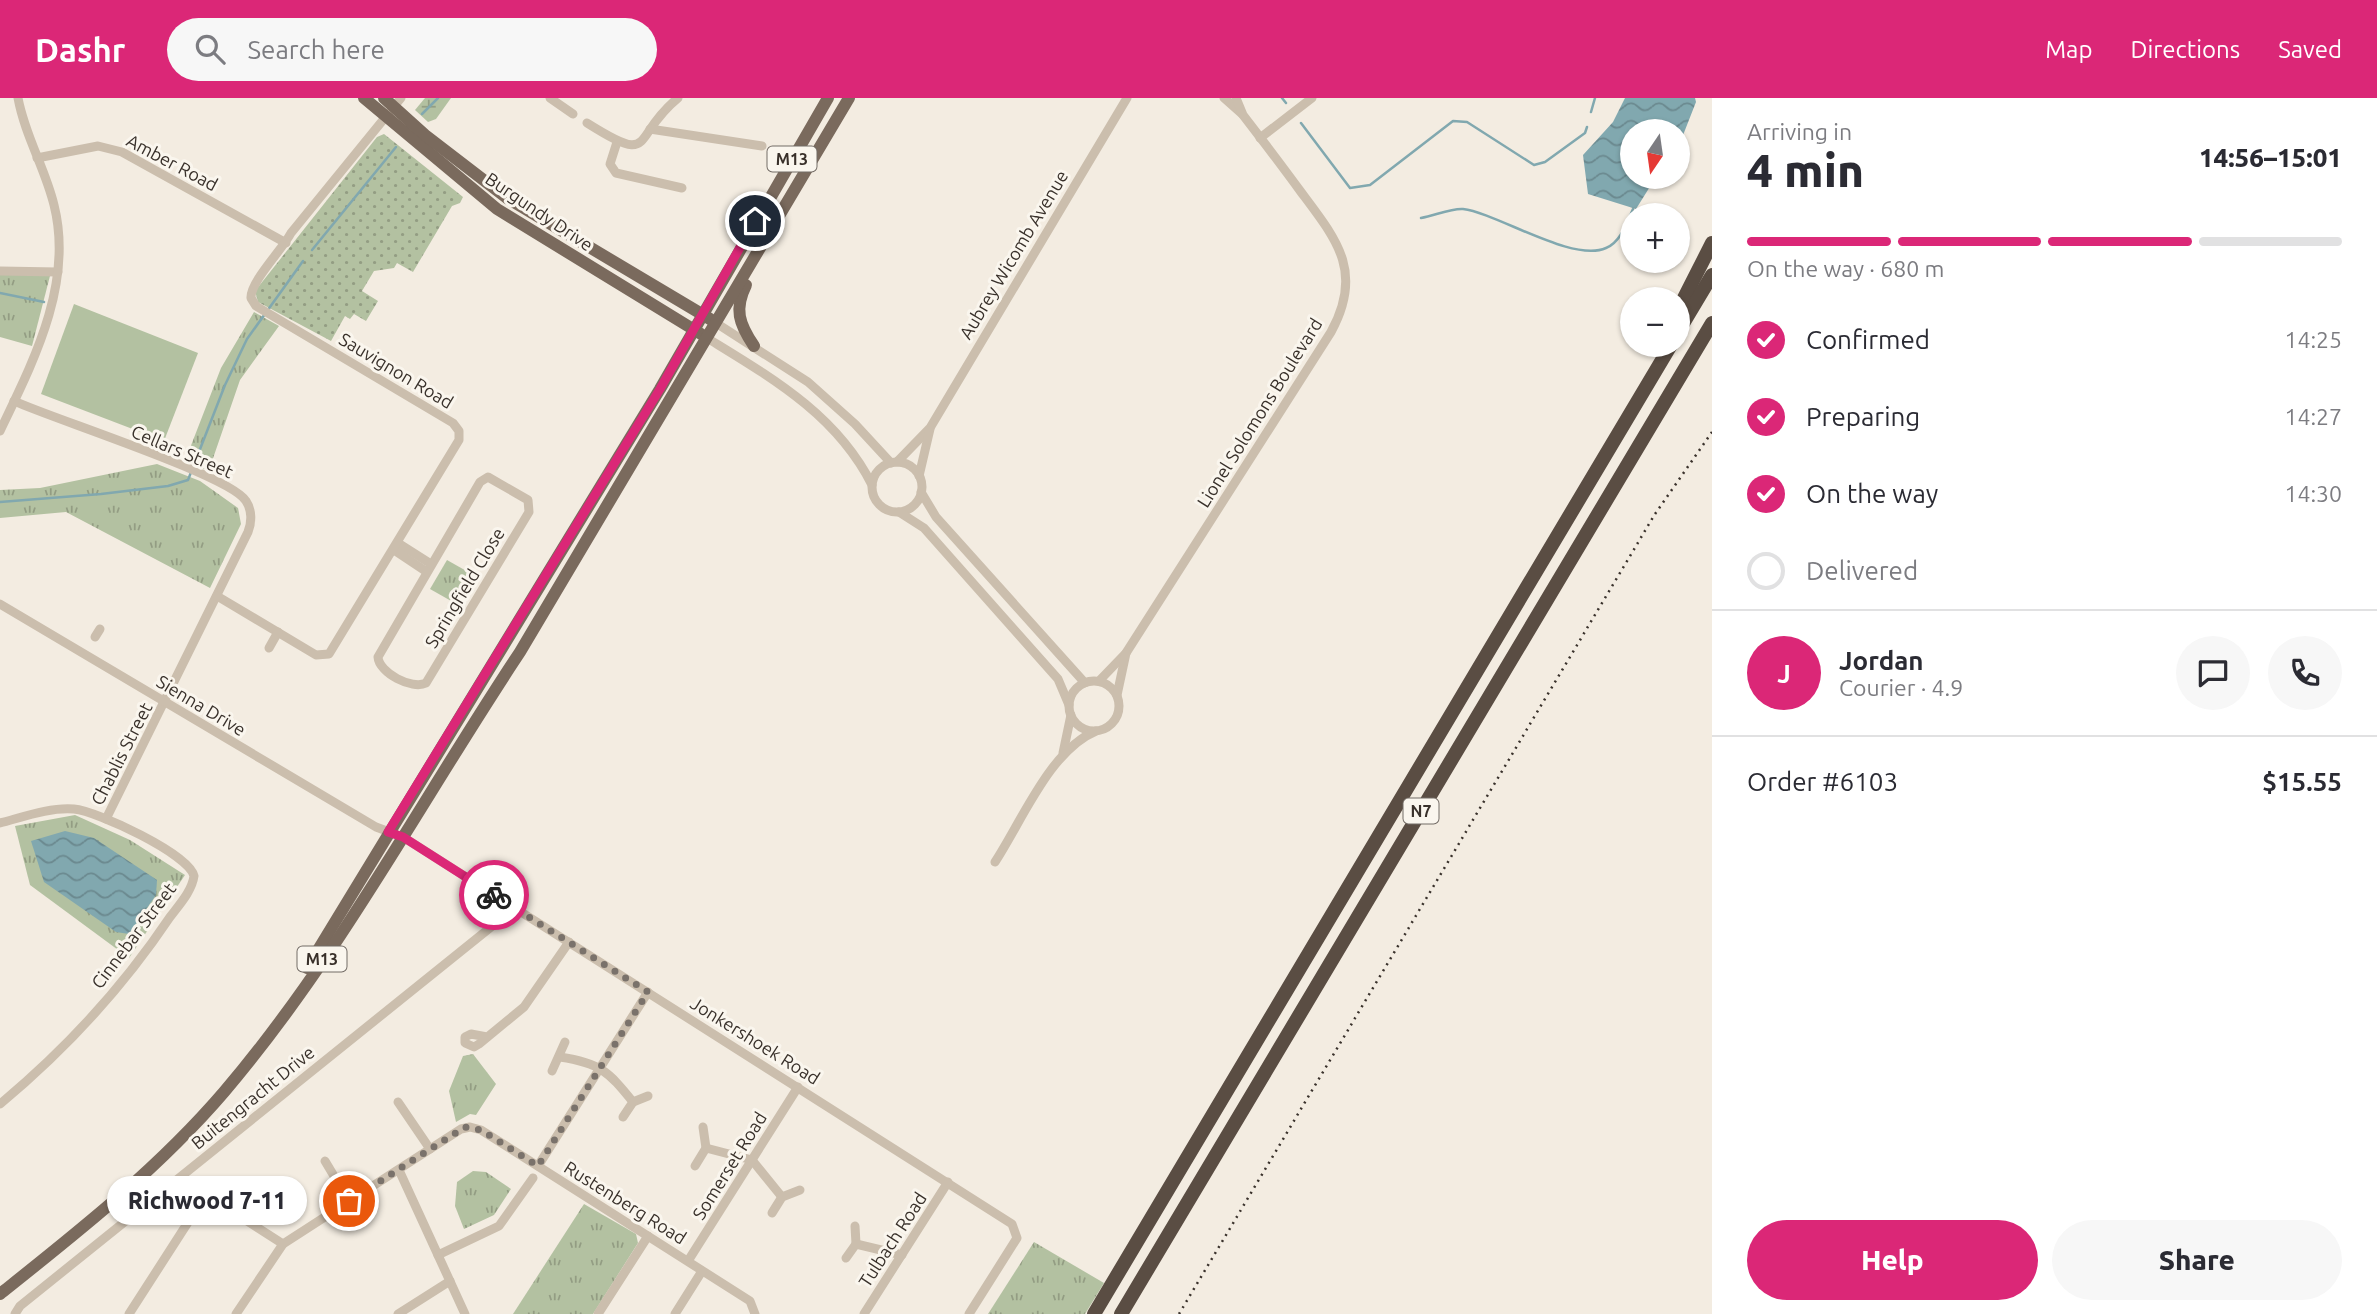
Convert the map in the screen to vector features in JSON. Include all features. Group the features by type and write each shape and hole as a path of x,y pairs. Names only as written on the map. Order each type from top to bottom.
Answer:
{"highway":[{"path":"1690,287 1712,243"},
{"path":"1690,312 1712,275"},
{"name":"N7","path":"1121,1314 1712,323"},
{"path":"1581,544 1712,338"},
{"path":"1616,437 1655,357"},
{"name":"N7","path":"1094,1314 1664,357"}],"main road":[{"name":"Burgundy Drive","path":"364,98 497,209 707,338"},
{"name":"M13","path":"277,1024 388,832 703,315 828,98"},
{"name":"M13","path":"0,1294 123,1194 181,1139 224,1091 277,1024 367,895 461,741 520,652 849,98"},
{"name":"Burgundy Drive","path":"393,101 507,198 716,323"},
{"path":"754,346 737,313 739,301 763,256 770,230"}],"street":[{"path":"0,432 41,340 58,272 61,239 18,98"},
{"path":"550,98 573,114"},
{"path":"587,123 625,146 635,146 662,112 678,98"},
{"name":"Aubrey Wicomb Avenue","path":"894,463 930,428 1127,98"},
{"name":"Lionel Solomons Boulevard","path":"1099,681 1126,653 1331,332 1343,305 1346,273 1338,243 1243,115 1224,98"},
{"name":"Lionel Solomons Boulevard","path":"1236,98 1243,115"},
{"path":"1260,138 1312,98"},
{"name":"Sauvignon Road","path":"217,596 316,655 332,653 457,443 458,428 278,320 256,306 251,298 252,288 318,198 386,118 393,101"},
{"path":"650,130 762,146"},
{"path":"617,142 610,164 616,173 682,188"},
{"name":"Amber Road","path":"37,158 98,146 122,152 286,243"},
{"path":"0,271 58,272"},
{"path":"716,323 754,346 833,403 894,463"},
{"path":"707,338 791,391 810,407 849,445 872,485 873,494 883,508 899,512 924,528 1058,680 1071,715 1063,754"},
{"name":"Cellars Street","path":"14,401 202,474 242,496 251,519 248,532 165,703"},
{"name":"Aubrey Wicomb Avenue","path":"919,476 930,428"},
{"path":"872,485 878,470 894,463 908,465 919,476 921,492 936,517 1085,683"},
{"name":"Springfield Close","path":"492,478 530,503 529,512 426,683 415,687 381,667 377,657 429,568 482,479 492,478"},
{"path":"899,512 914,505 921,492"},
{"path":"396,547 429,568"},
{"name":"Sienna Drive","path":"0,604 388,832 403,837"},
{"path":"269,648 278,632"},
{"name":"Lionel Solomons Boulevard","path":"1117,695 1126,653"},
{"path":"995,862 1063,754 1075,742 1114,722 1119,709 1117,695 1099,681 1085,683 1074,692 1069,705"},
{"name":"Chablis Street","path":"106,819 165,703"},
{"path":"1071,715 1082,728 1096,731"},
{"name":"Cinnebar Street","path":"0,823 67,809 106,819 188,864 193,870 193,882 164,927 106,1000 34,1074 0,1104"},
{"name":"Jonkershoek Road","path":"403,837 1012,1223 1017,1232 1014,1244 969,1314"},
{"name":"Buitengracht Drive","path":"15,1314 20,1306 496,923 509,904"},
{"path":"487,1037 524,1007 569,942"},
{"path":"538,1166 648,992"},
{"path":"552,1071 565,1042"},
{"path":"560,1057 600,1067 612,1075 633,1102"},
{"name":"Somerset Road","path":"688,1261 798,1087"},
{"path":"622,1117 633,1102 648,1096"},
{"path":"236,1314 284,1244 430,1149 398,1102"},
{"name":"Rustenberg Road","path":"430,1149 470,1127 481,1130 750,1301 755,1314"},
{"path":"695,1166 706,1148 703,1127"},
{"path":"706,1148 752,1160 782,1197"},
{"path":"325,1161 349,1201"},
{"path":"399,1170 465,1314"},
{"path":"438,1255 499,1226 533,1178"},
{"name":"Tulbach Road","path":"864,1314 948,1182"},
{"path":"772,1213 782,1197 800,1191"},
{"path":"129,1314 203,1199 213,1199 284,1244"},
{"path":"846,1258 856,1244 855,1226"},
{"path":"598,1314 648,1236"},
{"path":"856,1244 902,1255"},
{"path":"675,1314 702,1271"},
{"path":"398,1314 450,1281"}],"green space":[{"path":"425,98 451,98 436,119 428,122 415,110"},
{"path":"384,134 463,197 460,203 452,206 413,272 397,263 394,268 374,271 362,291 378,301 366,321 354,314 350,319 345,316 331,341 258,302 255,291 377,137"},
{"path":"0,271 51,272 32,346 0,337"},
{"path":"74,304 198,353 164,441 41,394"},
{"path":"254,312 279,326 240,380 210,467 204,469 185,461 221,368"},
{"path":"157,464 200,481 238,508 241,524 210,588 66,512 0,518 0,490 40,488"},
{"path":"447,560 477,577 460,606 430,589"},
{"path":"75,815 130,840 185,875 129,958 30,885 15,826"},
{"path":"473,1054 496,1084 476,1115 470,1114 456,1122 449,1091 463,1056"},
{"path":"473,1171 486,1172 511,1189 494,1215 464,1229 455,1206 457,1182"},
{"path":"584,1204 636,1234 638,1243 593,1314 513,1314"},
{"path":"1034,1242 1104,1283 1085,1314 988,1314"}],"water":[{"path":"1625,98 1695,98 1689,119 1620,119 1620,189 1648,189 1640,203 1620,204 1588,194 1583,155 1613,122"},
{"path":"65,831 94,838 157,880 156,895 129,934 116,932 44,882 31,841"}],"waterway":[{"path":"422,114 438,98"},
{"path":"1282,98 1286,103"},
{"path":"1591,112 1595,98"},
{"path":"1301,123 1350,188 1370,185 1453,121 1467,122 1534,165 1545,162 1585,133 1587,127"},
{"path":"312,250 396,147"},
{"path":"1421,218 1463,209 1478,212 1555,243 1591,251 1606,248 1620,235"},
{"path":"0,502 101,494 168,486 188,480 225,385 247,339 303,261"},
{"path":"0,293 44,302"}],"railway":[{"path":"1179,1314 1655,514 1712,432"}],"way so far":[{"path":"349,1201 465,1127 481,1130 538,1166 648,992 494,895"}],"place":[{"name":"Richwood 7-11","path":"349,1201"}],"route":[{"path":"494,895 403,837 388,832 660,389 755,221"}]}
